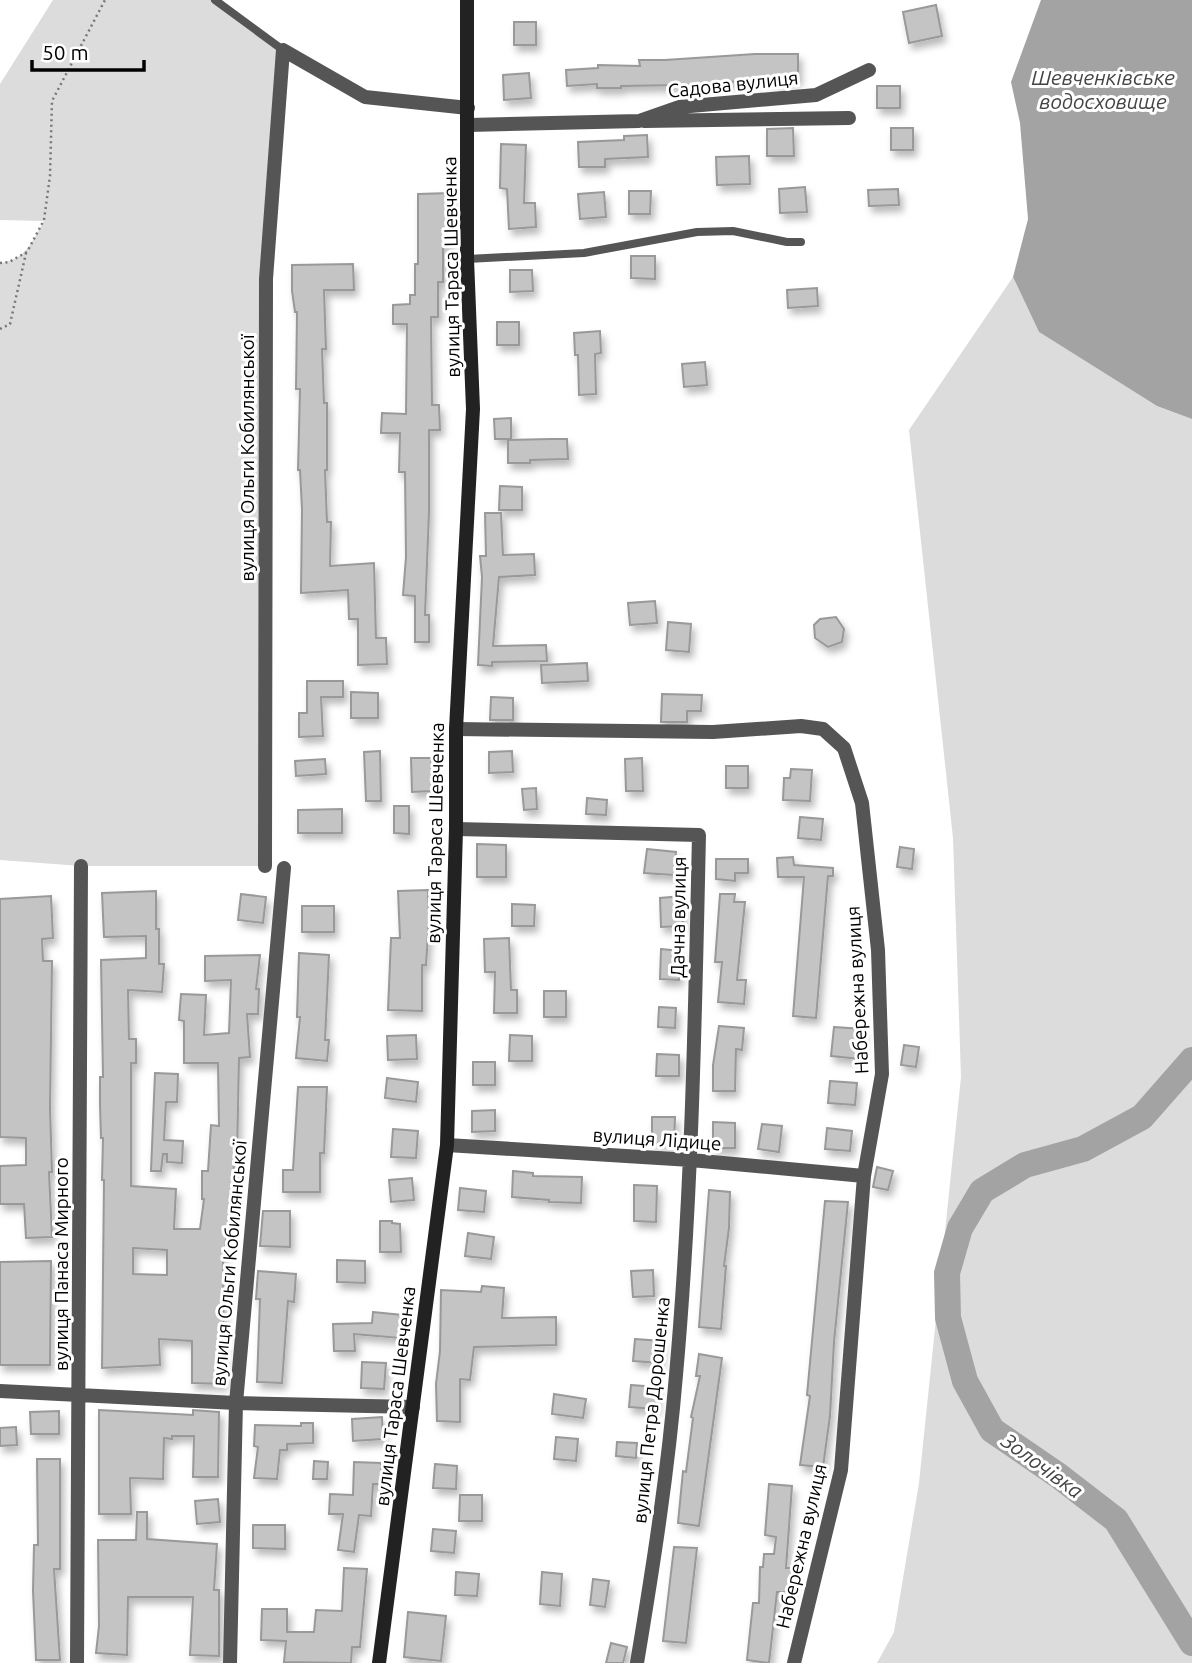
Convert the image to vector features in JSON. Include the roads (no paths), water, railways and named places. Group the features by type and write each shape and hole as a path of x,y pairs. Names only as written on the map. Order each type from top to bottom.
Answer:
{"main road":[{"name":"вулиця Тараса Шевченка","path":"379,1663 447,1145 456,829 456,729 473,409 467,259 467,0"}],"street":[{"path":"283,50 365,97 468,108"},
{"name":"вулиця Ольги Кобилянської","path":"265,866 266,279 283,50"},
{"name":"Садова вулиця","path":"639,121 679,107 816,95 869,70"},
{"name":"Садова вулиця","path":"468,125 849,118"},
{"name":"Набережна вулиця","path":"456,729 713,732 801,726 823,729 844,748 862,803 878,950 882,1074 864,1176 841,1470 794,1663"},
{"name":"Дачна вулиця","path":"456,829 699,835 691,1160"},
{"name":"вулиця Панаса Мирного","path":"77,1663 81,866"},
{"name":"вулиця Ольги Кобилянської","path":"230,1663 236,1402 284,867"},
{"name":"вулиця Лідице","path":"447,1145 691,1160 864,1176"},
{"name":"вулиця Петра Дорошенка","path":"637,1663 660,1520 674,1401 691,1160"},
{"path":"0,1391 413,1407"}],"lane":[{"path":"215,0 283,50"},
{"path":"467,259 584,253 697,232 733,231 787,242 801,242"}],"water":[{"name":"Шевченківське водосховище","path":"1041,0 1192,0 1192,419 1157,406 1039,332 1013,277 1028,219 1020,123 1011,82"}],"waterway":[{"name":"Золочівка","path":"1192,1060 1142,1117 1083,1149 1025,1165 982,1191 960,1228 947,1273 948,1318 965,1381 992,1430 1059,1476 1116,1520 1192,1643"}]}
